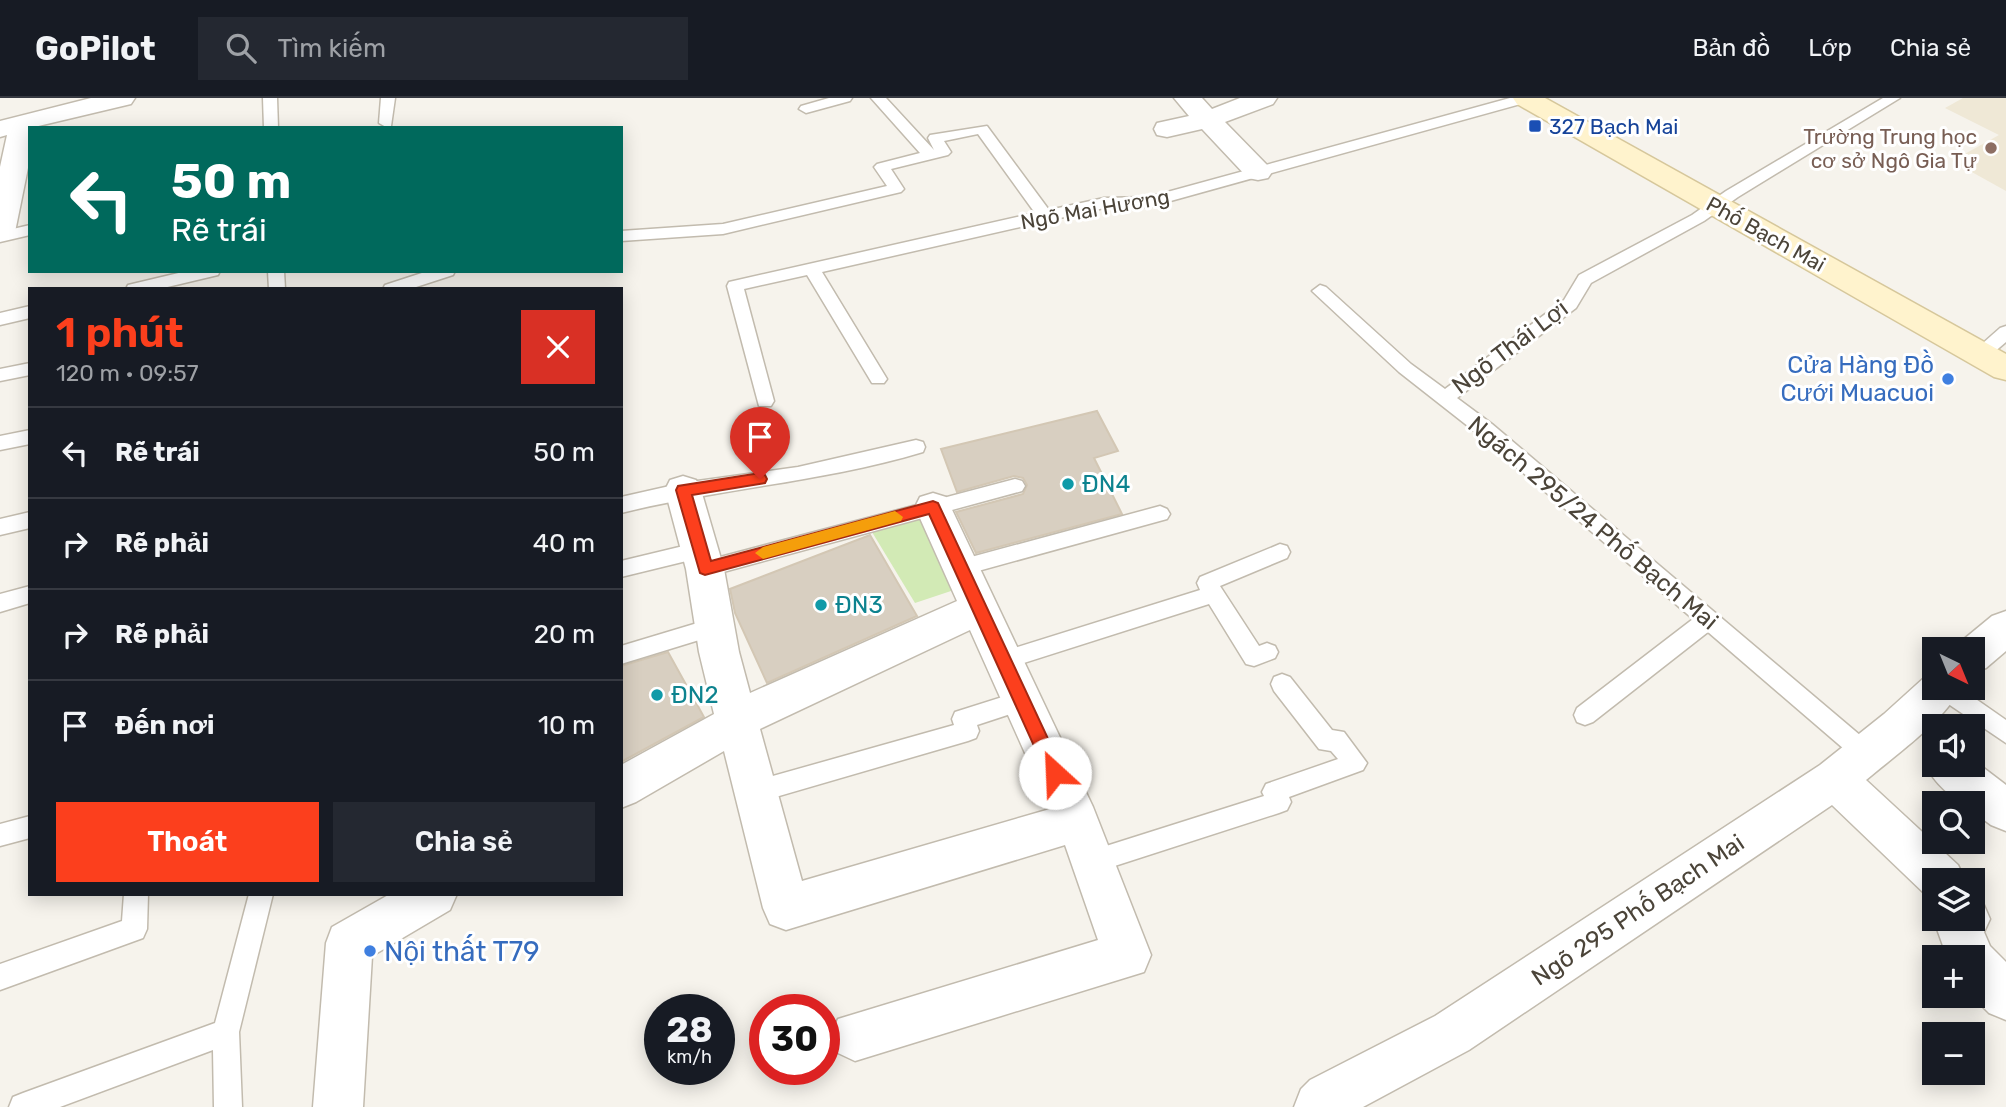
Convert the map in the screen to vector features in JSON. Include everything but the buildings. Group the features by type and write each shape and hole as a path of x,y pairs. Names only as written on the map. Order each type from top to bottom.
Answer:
{"main road":[{"name":"Phố Bạch Mai","path":"1526,98 2006,369"}],"street":[{"path":"0,234 11,127 122,98"},
{"path":"1186,98 1258,172"},
{"path":"1167,129 1208,120 1264,98"},
{"path":"683,490 703,560 714,627 737,722 786,908 1085,841"},
{"path":"855,1035 1127,955 1085,841 933,507"},
{"path":"623,787 752,711 978,609"},
{"path":"1985,645 2006,627"},
{"name":"Ngõ 295 Phố Bạch Mai","path":"1318,1107 1328,1098 1452,1033 1883,754 1930,700"},
{"path":"1883,754 1936,868"},
{"path":"1962,777 2006,811"},
{"path":"338,1107 349,943 431,896"},
{"path":"1985,974 2006,996"}],"lane":[{"path":"270,98 271,126"},
{"path":"386,123 388,98"},
{"path":"806,109 845,98"},
{"path":"878,98 930,155"},
{"name":"Ngõ Mai Hương","path":"765,401 735,286 1104,204 1149,202 1526,98"},
{"name":"Ngõ Thái Lợi","path":"1443,397 1454,392 1570,304 1585,279 1698,218 1714,205 1893,98"},
{"path":"623,236 723,229 896,189 882,167 943,152 935,138 982,129 1046,217"},
{"path":"0,234 28,230"},
{"path":"812,269 878,379"},
{"path":"143,287 203,273"},
{"path":"397,287 441,273"},
{"name":"Ngách 295/24 Phố Bạch Mai","path":"1320,291 1405,368 1485,429 1707,620 1883,754"},
{"path":"0,318 28,312"},
{"path":"1980,355 2006,332"},
{"path":"0,375 28,369"},
{"path":"0,443 28,437"},
{"path":"623,505 683,490 798,474 916,447"},
{"path":"623,569 703,560 1015,486"},
{"path":"960,568 1160,514"},
{"path":"0,527 28,520"},
{"path":"1267,652 1254,657 1207,583 1280,552"},
{"path":"1002,660 1214,594"},
{"path":"0,603 28,595"},
{"path":"1585,715 1707,620"},
{"path":"623,654 714,627"},
{"path":"1085,841 1279,802 1274,792 1355,763 1336,739 1327,742 1282,684"},
{"path":"1958,700 2006,733"},
{"path":"755,792 968,731 963,719 1021,701"},
{"path":"0,835 28,828"},
{"path":"0,977 134,929 136,896"},
{"path":"228,1107 226,1032 260,896"},
{"path":"23,1107 226,1032"}],"shaded area":[{"name":"Trường Trung học cơ sở Ngô Gia Tự","path":"1963,98 2006,98 2006,191 1952,161 1999,135 1945,108"}],"green space":[{"path":"930,514 960,588 915,603 872,532"}],"slow traffic":[{"path":"763,553 895,517"}],"place":[{"name":"327 Bạch Mai","path":"1535,126"},
{"name":"Trường Trung học cơ sở Ngô Gia Tự","path":"1991,148"},
{"name":"Cửa Hàng Đồ Cưới Muacuoi","path":"1948,379"},
{"name":"ĐN4","path":"1068,484"},
{"name":"ĐN3","path":"821,605"},
{"name":"ĐN2","path":"657,695"},
{"name":"Nội thất T79","path":"370,951"}],"route":[{"path":"760,479 683,490 705,569 933,507 1055,773"}]}
